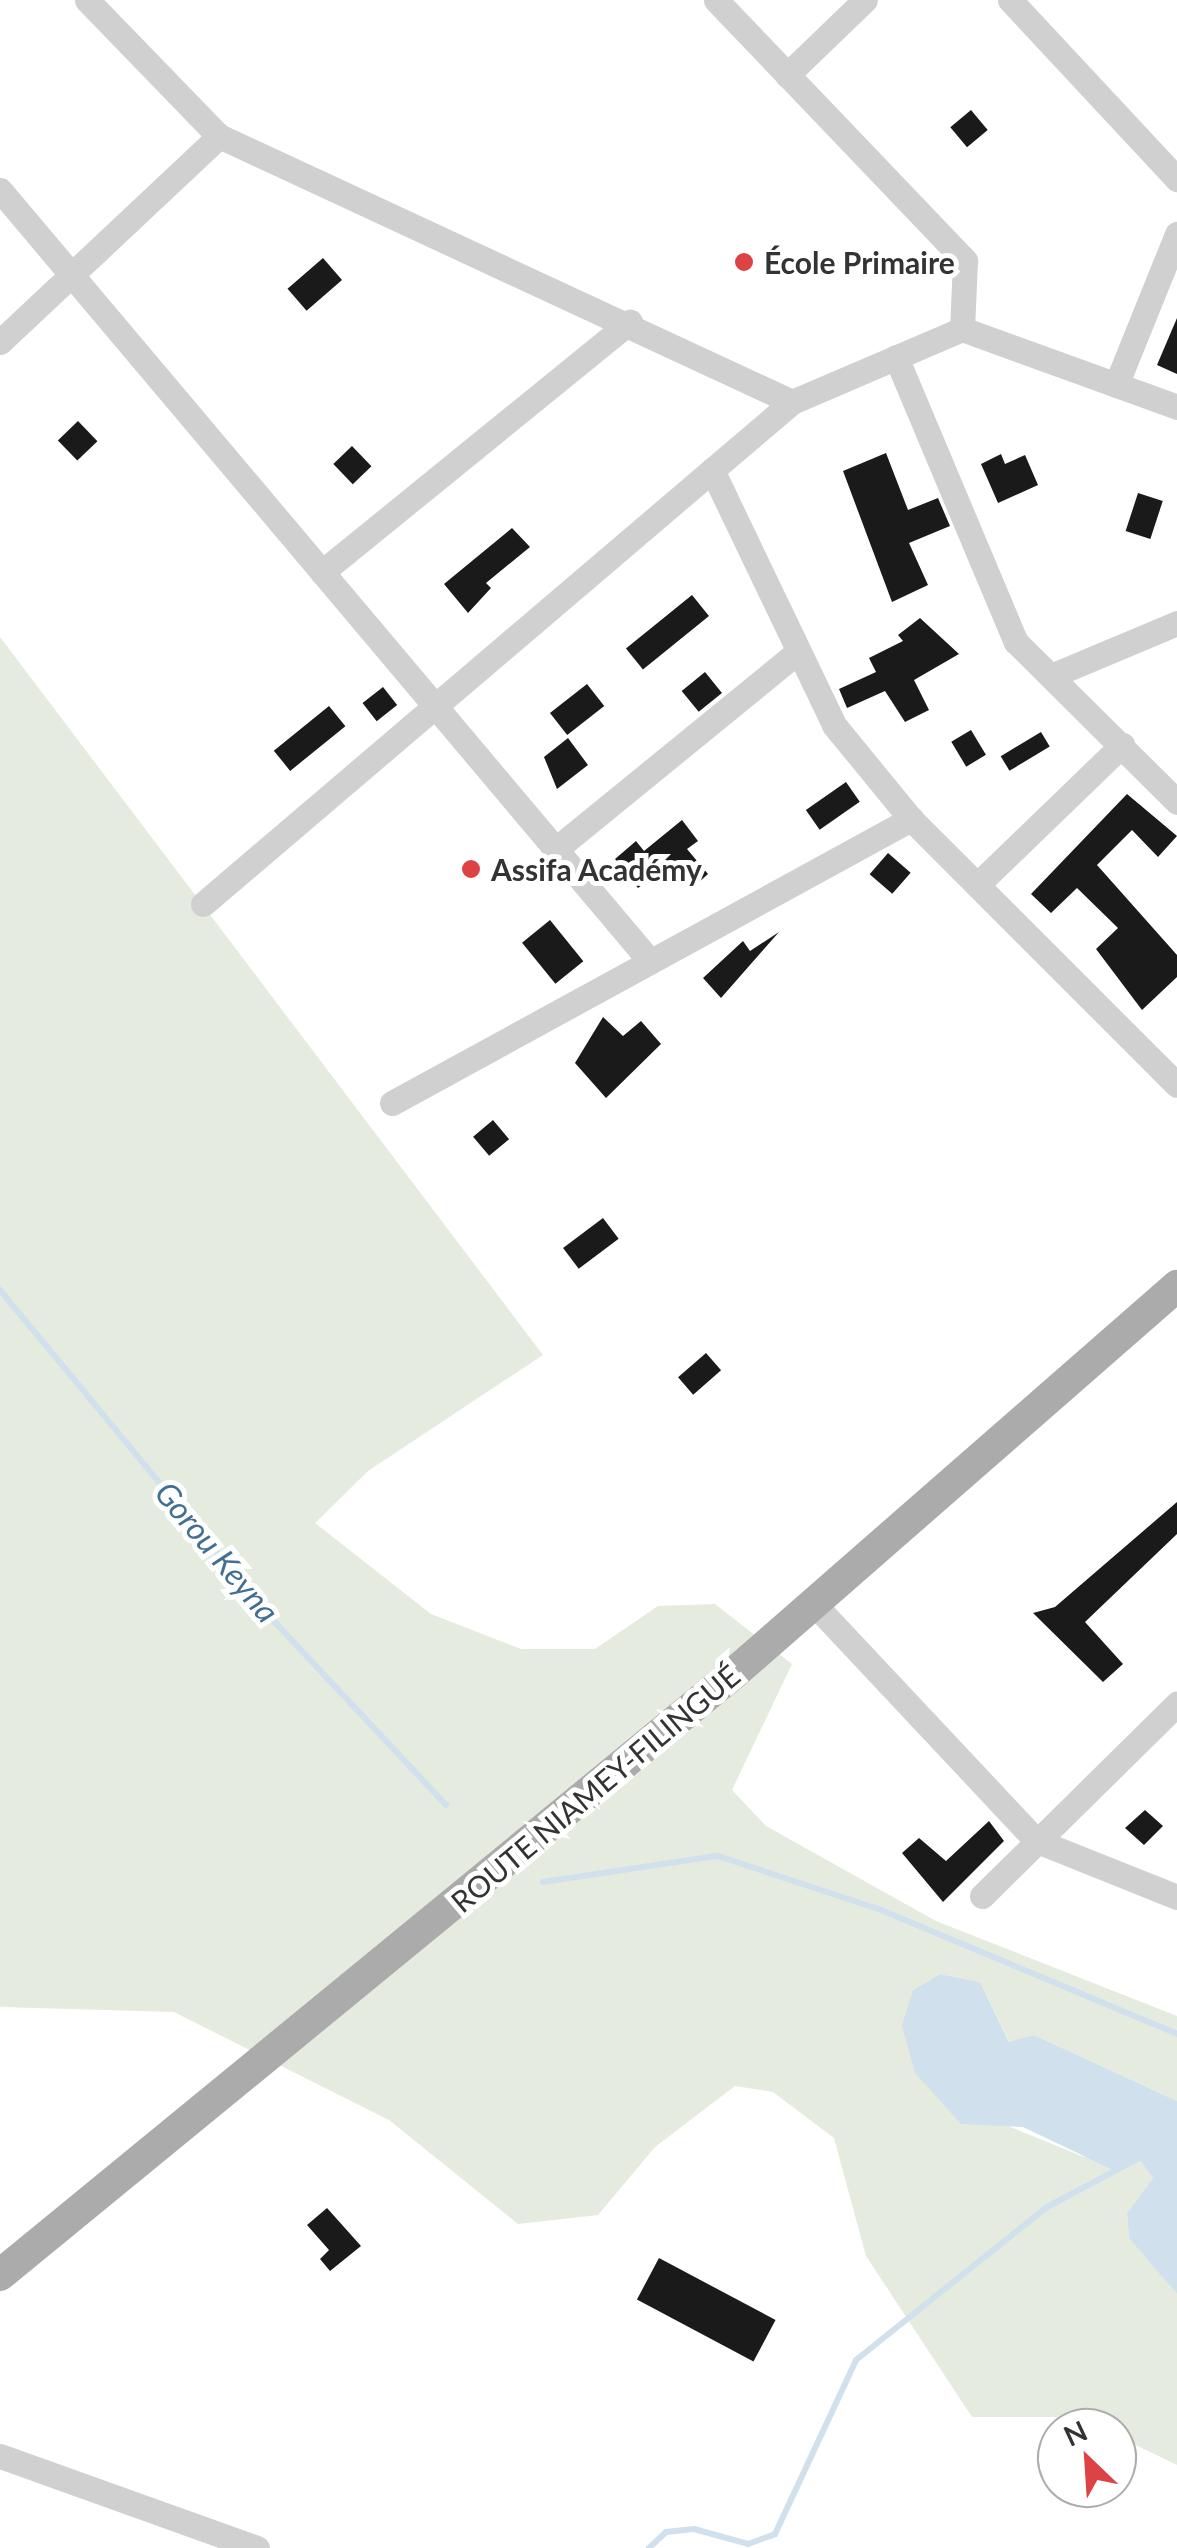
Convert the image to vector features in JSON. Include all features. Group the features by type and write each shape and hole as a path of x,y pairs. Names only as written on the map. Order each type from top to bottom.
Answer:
{"main road":[{"name":"ROUTE NIAMEY-FILINGUÉ","path":"0,2275 815,1605 1177,1286"}],"street":[{"path":"87,0 218,136 630,322 792,402"},
{"path":"716,0 964,261 962,329"},
{"path":"787,75 865,0"},
{"path":"1010,0 1177,179"},
{"path":"0,342 218,136"},
{"path":"0,190 650,961"},
{"path":"1116,385 1177,234"},
{"path":"322,572 630,322"},
{"path":"203,904 792,402 962,329 1177,407"},
{"path":"896,357 1016,642 1177,802"},
{"path":"712,470 834,725 911,819 1177,1085"},
{"path":"1051,676 1177,623"},
{"path":"556,848 800,651"},
{"path":"977,885 1122,745"},
{"path":"392,1103 911,819"},
{"path":"815,1605 1038,1841 1177,1897"},
{"path":"982,1896 1177,1704"},
{"path":"0,2456 257,2548"}],"shaded area":[{"path":"0,637 543,1355 368,1471 315,1523 431,1614 521,1649 595,1649 658,1606 715,1604 792,1664 732,1790 766,1826 936,1921 1177,2016 1177,2101 1034,2035 1010,2043 980,1982 940,1974 913,1990 944,2102 961,2123 991,2119 1084,2157 1139,2158 1153,2178 1127,2213 1129,2237 1177,2294 1177,2465 1137,2446 1137,2408 1037,2408 1037,2417 972,2417 866,2256 834,2138 773,2092 735,2086 655,2147 598,2215 518,2224 389,2120 174,2012 0,2007"}],"water":[{"path":"940,1974 980,1982 1009,2042 1034,2035 1177,2101 1177,2294 1129,2238 1127,2213 1153,2178 1139,2159 1113,2170 1023,2127 961,2124 915,2073 902,2025 913,1990"}],"building":[{"path":"971,110 988,130 967,147 950,127"},
{"path":"323,258 342,280 307,311 288,289"},
{"path":"1177,318 1177,374 1157,365"},
{"path":"78,421 97,441 77,461 58,440"},
{"path":"352,446 371,466 353,484 333,464"},
{"path":"886,453 908,510 938,498 950,526 909,543 928,585 892,602 843,471"},
{"path":"1001,454 1005,464 1025,455 1038,485 998,503 981,464"},
{"path":"1138,493 1163,501 1150,539 1126,531"},
{"path":"512,528 530,547 486,583 491,588 468,613 444,584"},
{"path":"692,595 709,616 643,669 626,648"},
{"path":"920,618 959,654 914,680 929,710 905,722 885,691 847,708 839,689 876,672 869,658 903,641 898,635"},
{"path":"705,672 722,693 699,712 682,691"},
{"path":"587,684 604,706 567,735 550,713"},
{"path":"383,687 397,705 377,721 363,703"},
{"path":"329,706 345,726 290,771 274,751"},
{"path":"971,730 986,755 966,767 951,742"},
{"path":"1041,732 1050,747 1009,771 1001,756"},
{"path":"568,738 588,765 557,789 544,757"},
{"path":"846,782 860,802 820,830 806,810"},
{"path":"1127,794 1177,836 1158,857 1132,830 1097,865 1177,955 1177,977 1142,1010 1096,949 1118,928 1077,888 1051,913 1031,894"},
{"path":"682,820 698,841 687,849 708,874 690,890 669,865 638,888 615,859 636,841 644,851"},
{"path":"888,853 911,873 892,894 870,874"},
{"path":"550,920 583,961 555,984 522,943"},
{"path":"779,932 721,998 703,978 743,941 750,951"},
{"path":"603,1017 623,1036 641,1021 661,1044 606,1098 575,1063"},
{"path":"493,1120 509,1139 489,1156 473,1137"},
{"path":"603,1218 619,1239 579,1269 563,1248"},
{"path":"706,1353 721,1370 693,1395 678,1377"},
{"path":"1177,1502 1177,1534 1085,1622 1123,1664 1103,1682 1033,1613 1055,1607"},
{"path":"1145,1810 1163,1826 1144,1845 1125,1828"},
{"path":"989,1821 1004,1841 943,1902 902,1853 919,1838 946,1861"},
{"path":"327,2208 361,2246 330,2271 320,2259 329,2250 307,2225"},
{"path":"659,2258 776,2320 753,2361 637,2299"}],"waterway":[{"name":"Gorou Keyna","path":"0,1290 271,1618 446,1805"},
{"path":"543,1882 718,1856 881,1910 1177,2034"},
{"path":"649,2548 666,2532 694,2529 748,2544 775,2534 856,2360 1047,2207 1139,2158"}],"place":[{"name":"École Primaire","path":"744,262"},
{"name":"Assifa Académy","path":"471,869"}]}
